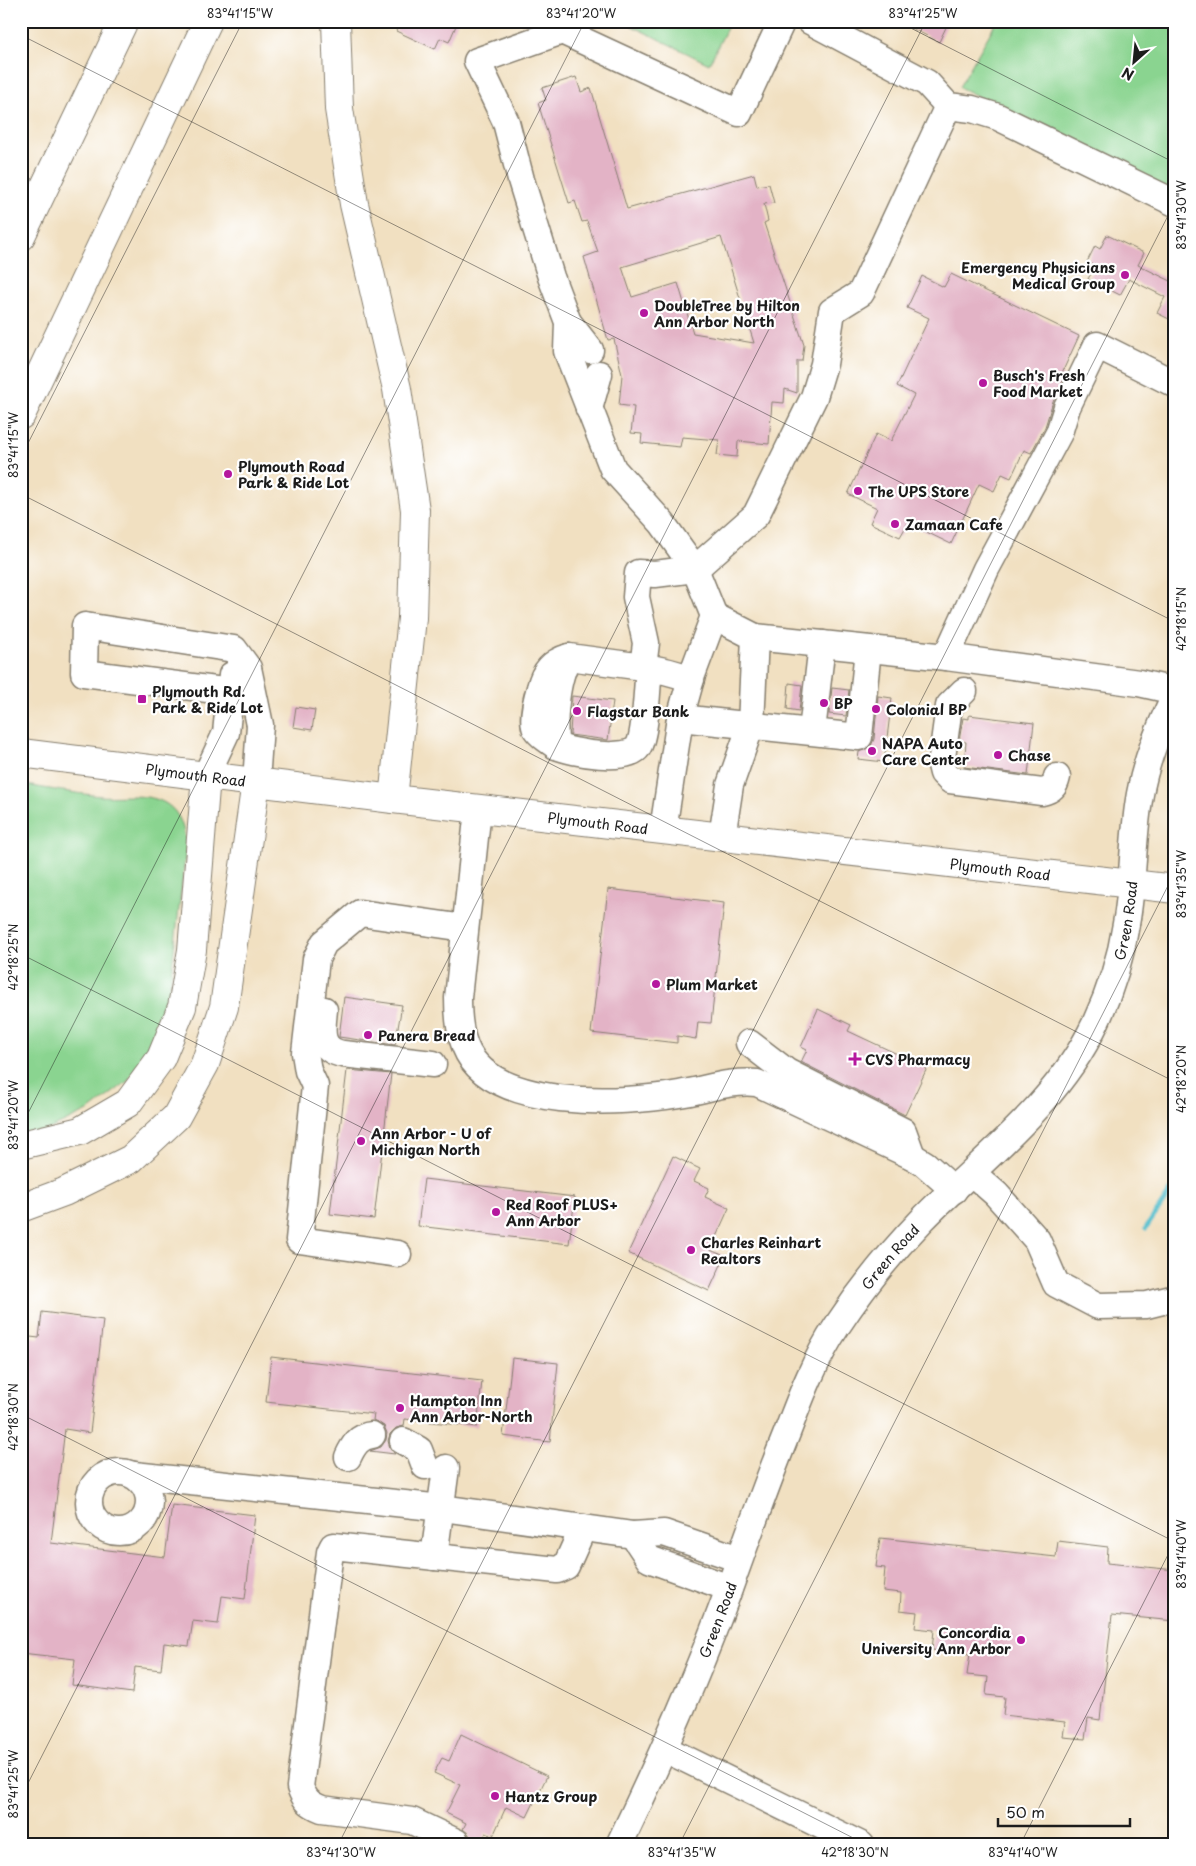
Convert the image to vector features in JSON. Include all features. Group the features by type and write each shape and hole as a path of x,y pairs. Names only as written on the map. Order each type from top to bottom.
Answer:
{"main road":[{"path":"21,236 124,21"},
{"path":"21,415 208,21"},
{"path":"336,21 339,108 354,204 397,389 415,510 412,618 394,799"},
{"name":"Plymouth Road","path":"21,753 394,799 1175,889"},
{"path":"21,1145 80,1131 128,1103 161,1058 182,1007 192,950 206,776"},
{"path":"21,1208 64,1192 131,1158 176,1117 205,1064 224,1007 256,782"}],"street":[{"path":"590,350 568,322 548,268 521,180 506,122 477,61 565,26 739,113 782,21"},
{"path":"810,21 927,83 948,106 972,109 998,116 1175,203"},
{"path":"691,679 666,670 646,667 569,657 558,660 549,666 542,678 534,720 536,729 556,746 610,756 622,756 633,751 638,746 643,728 646,667 646,644 636,597 638,573 655,574 695,569 756,515 814,396 824,364 832,311 861,293 948,106"},
{"path":"568,322 567,350 613,469 662,523 695,569 714,616 755,637 946,657 1139,683 1175,691"},
{"path":"946,657 963,616 991,560 1059,433 1067,407 1097,345 1175,384"},
{"path":"589,409 599,374"},
{"path":"663,830 680,718 691,679 714,616"},
{"path":"231,692 84,673 85,626 234,649 248,668 260,725 256,782"},
{"path":"722,837 730,785 752,725 755,637"},
{"path":"812,731 822,644"},
{"path":"206,776 226,733 234,649"},
{"path":"680,718 859,737 868,649"},
{"path":"964,691 949,706 941,766 943,773 950,780 1042,792 1050,790 1055,785 1057,777"},
{"name":"Green Road","path":"619,1845 666,1749 808,1378 835,1329 860,1293 895,1250 1038,1107 1080,1054 1096,1021 1115,967 1126,923 1140,791 1150,754 1175,695"},
{"path":"478,808 458,998 459,1021 465,1048 478,1065 500,1083 511,1088 565,1098 616,1101 678,1094 729,1083 757,1083 963,1182 996,1194 1037,1240 1056,1284 1098,1306 1147,1305 1175,1298"},
{"path":"398,1254 299,1240 314,1086 308,1072 305,1053 316,959 324,943 360,913 466,928"},
{"path":"329,960 322,1037 327,1047 343,1054 433,1064"},
{"path":"749,1043 787,1072 904,1131 912,1156"},
{"path":"348,1457 358,1440 366,1435 372,1435"},
{"path":"403,1440 419,1450 436,1467 442,1508 434,1557"},
{"path":"134,1475 442,1508 633,1535 664,1533 740,1559"},
{"path":"456,1842 412,1821 322,1809 309,1804 300,1787 330,1552 334,1546 557,1570 566,1566 582,1528"},
{"path":"633,1535 649,1559 729,1588"},
{"path":"666,1749 861,1845"}],"green space":[{"path":"632,21 724,21 729,24 709,64 630,25"},
{"path":"997,21 1175,21 1175,193 959,87"},
{"path":"21,784 101,796 142,796 158,800 171,807 179,817 185,836 186,849 169,993 157,1029 128,1081 90,1110 37,1135 21,1135"}],"building":[{"path":"401,21 458,21 449,42 440,38 435,49 396,31"},
{"path":"897,21 949,21 939,42"},
{"name":"DoubleTree by Hilton Ann Arbor North","path":"576,77 581,92 591,88 627,209 754,174 757,186 769,184 774,203 764,204 768,221 764,223 804,345 802,361 797,361 797,393 785,389 784,403 772,402 769,444 738,441 737,457 717,455 719,440 682,437 680,447 641,443 642,434 631,433 634,407 619,405 622,375 614,339 608,340 584,257 598,252 587,221 582,222 575,201 569,203 538,103 546,100 542,88","holes":["721,237 754,343 693,333 678,283 632,297 622,267"]},
{"name":"Emergency Physicians Medical Group","path":"1107,235 1144,253 1138,265 1173,282 1175,277 1175,322 1157,313 1165,297 1129,279 1120,295 1088,279 1095,266 1087,262 1095,246 1100,249"},
{"name":"Busch's Fresh Food Market","path":"951,274 1079,336 1061,375 1065,377 1053,401 1045,427 1031,453 1024,450 1011,478 1002,474 994,491 979,484 951,544 908,523 900,537 870,523 877,508 848,494 876,434 891,441 914,395 897,386 929,318 907,308 922,276 944,287"},
{"path":"789,683 802,685 799,711 787,709"},
{"path":"832,688 849,690 846,716 829,714"},
{"path":"572,696 613,701 608,740 570,735"},
{"path":"878,696 892,698 884,762 858,759 859,752 871,746 874,739"},
{"path":"296,707 315,710 312,730 293,727"},
{"name":"Chase","path":"969,715 1034,723 1028,775 964,767 966,742 959,741 963,718 969,719"},
{"name":"Plum Market","path":"608,889 724,903 711,1023 698,1022 696,1039 677,1036 677,1043 591,1033"},
{"name":"Panera Bread","path":"344,997 402,1005 395,1045 339,1037"},
{"name":"CVS Pharmacy","path":"818,1009 851,1025 848,1031 927,1068 905,1115 801,1062 807,1050 801,1047"},
{"name":"Ann Arbor - U of Michigan North","path":"347,1070 391,1074 374,1219 330,1214"},
{"path":"673,1156 700,1169 694,1181 709,1188 705,1197 729,1208 710,1250 725,1256 709,1291 628,1253"},
{"path":"424,1179 575,1197 569,1244 418,1226"},
{"path":"42,1312 103,1320 90,1433 65,1429 51,1543 165,1557 172,1505 255,1515 245,1599 222,1596 218,1624 193,1621 189,1646 164,1643 161,1670 135,1667 132,1693 72,1685 75,1659 21,1653 21,1336 39,1338"},
{"name":"Hampton Inn Ann Arbor-North","path":"271,1357 482,1381 477,1427 405,1419 404,1426 396,1428 390,1434 388,1441 390,1448 395,1454 370,1451 381,1447 386,1440 387,1433 384,1426 373,1420 374,1414 266,1402"},
{"path":"512,1358 558,1363 550,1442 503,1436"},
{"name":"Concordia University Ann Arbor","path":"880,1538 1056,1557 1058,1541 1108,1547 1107,1563 1175,1570 1175,1621 1112,1615 1100,1720 1088,1718 1085,1739 1063,1737 1065,1722 1003,1715 1005,1697 986,1695 988,1677 967,1675 970,1654 932,1650 934,1630 915,1628 917,1612 900,1610 901,1593 883,1591 885,1568 876,1567"},
{"name":"Hantz Group","path":"461,1734 547,1776 527,1817 506,1807 493,1836 486,1833 480,1845 470,1845 469,1834 463,1829 466,1823 446,1813 460,1785 434,1773 442,1758 449,1761"}],"waterway":[{"path":"1146,1228 1175,1185"}],"place":[{"name":"Emergency Physicians Medical Group","path":"1125,275"},
{"name":"DoubleTree by Hilton Ann Arbor North","path":"644,313"},
{"name":"Busch's Fresh Food Market","path":"983,383"},
{"name":"Plymouth Road Park & Ride Lot","path":"228,474"},
{"name":"The UPS Store","path":"858,491"},
{"name":"Zamaan Cafe","path":"895,524"},
{"name":"Plymouth Rd. Park & Ride Lot","path":"142,699"},
{"name":"BP","path":"824,703"},
{"name":"Colonial BP","path":"876,709"},
{"name":"Flagstar Bank","path":"577,711"},
{"name":"NAPA Auto Care Center","path":"872,751"},
{"name":"Chase","path":"998,755"},
{"name":"Plum Market","path":"656,984"},
{"name":"Panera Bread","path":"368,1035"},
{"name":"CVS Pharmacy","path":"855,1059"},
{"name":"Ann Arbor - U of Michigan North","path":"361,1141"},
{"name":"Red Roof PLUS+ Ann Arbor","path":"496,1212"},
{"name":"Charles Reinhart Realtors","path":"691,1250"},
{"name":"Hampton Inn Ann Arbor-North","path":"400,1408"},
{"name":"Concordia University Ann Arbor","path":"1021,1640"},
{"name":"Hantz Group","path":"495,1796"}]}
